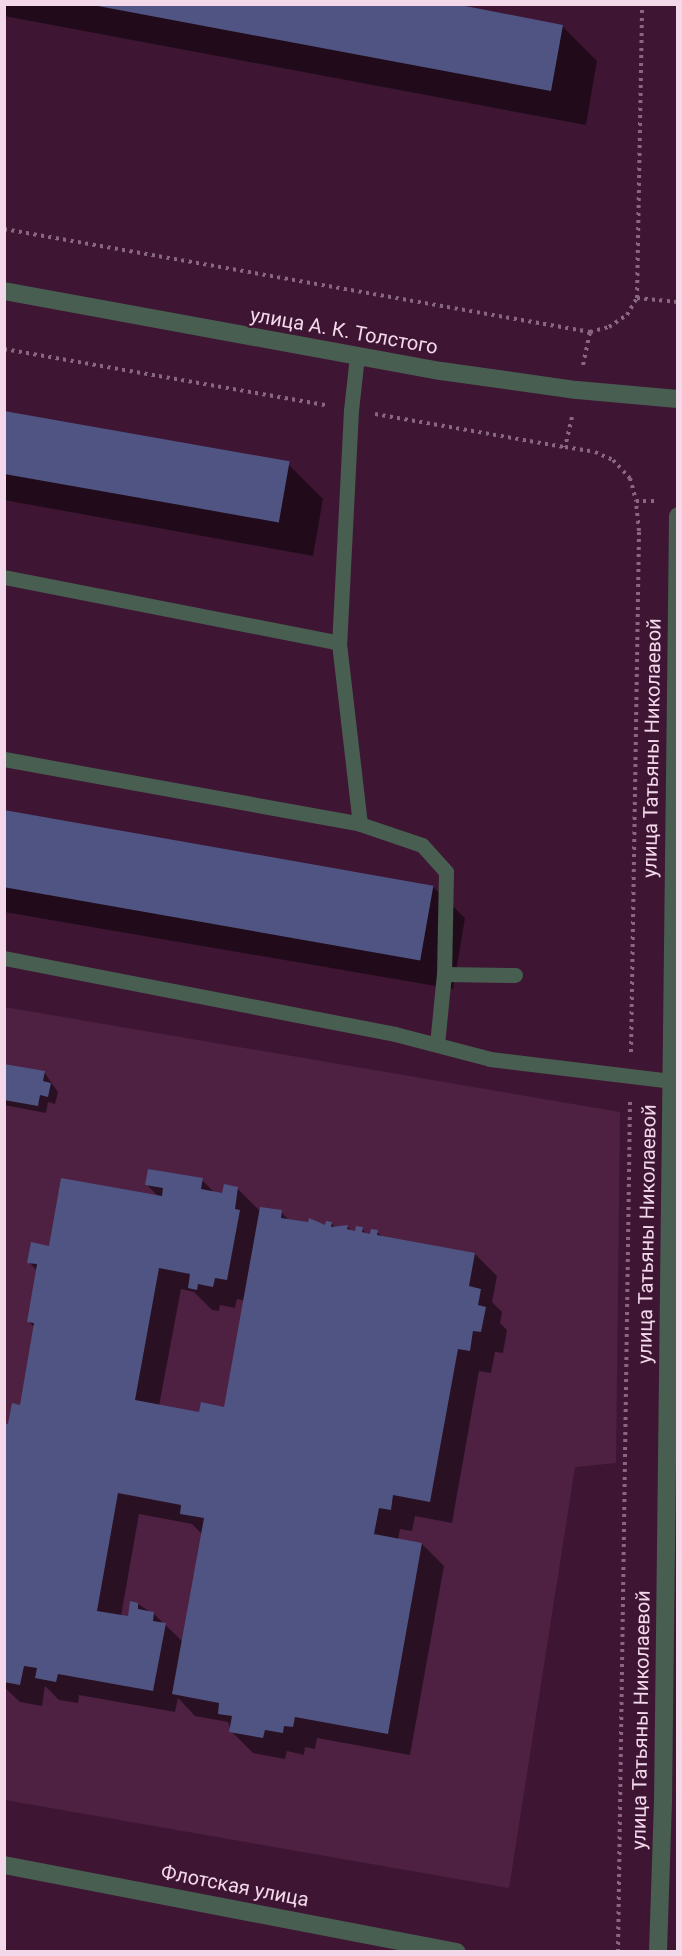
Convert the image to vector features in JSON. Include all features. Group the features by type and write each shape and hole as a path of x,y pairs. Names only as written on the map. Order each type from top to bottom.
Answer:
{"street":[{"name":"улица А. К. Толстого","path":"4,291 357,356 578,390 678,399"},
{"name":"улица Татьяны Николаевой","path":"658,1952 663,1803 678,516"},
{"name":"Флотская улица","path":"4,1865 446,1950"}],"lane":[{"path":"357,356 351,410 339,643 360,824"},
{"path":"4,577 339,643"},
{"path":"4,759 360,824 422,845 446,872 444,974 437,1044"},
{"path":"4,958 437,1044 489,1059 671,1081"},
{"path":"444,974 515,975"}],"path":[{"path":"637,298 642,4"},
{"path":"4,229 590,332"},
{"path":"4,349 565,447"},
{"path":"618,1952 639,531 636,501"}],"shaded area":[{"path":"4,1007 620,1112 616,1463 575,1467 509,1888 5,1800"}],"building":[{"path":"455,4 563,25 551,91 98,6"},
{"path":"4,411 290,461 279,522 4,474"},
{"path":"4,810 433,886 420,961 4,887"},
{"path":"4,1064 45,1071 43,1081 51,1083 48,1097 40,1095 38,1106 4,1100"},
{"path":"148,1169 203,1178 201,1189 222,1193 224,1184 238,1187 235,1209 240,1210 227,1280 215,1278 213,1287 198,1284 197,1290 188,1288 190,1274 159,1268 135,1400 199,1412 201,1402 224,1407 260,1207 282,1210 281,1218 308,1222 309,1218 325,1225 326,1221 332,1222 331,1227 348,1225 347,1229 355,1231 356,1226 363,1227 362,1232 370,1234 371,1229 378,1230 377,1235 475,1253 469,1286 481,1289 478,1305 486,1307 481,1332 473,1331 470,1351 458,1349 430,1502 393,1495 391,1510 379,1508 374,1534 422,1543 388,1734 295,1717 293,1727 284,1726 283,1733 265,1730 263,1738 229,1732 232,1716 218,1714 219,1703 172,1694 204,1518 180,1514 181,1505 118,1493 97,1611 128,1616 130,1601 138,1603 138,1609 154,1612 153,1621 166,1623 153,1691 58,1674 56,1682 35,1678 37,1668 24,1666 20,1685 4,1682 4,1423 8,1424 12,1403 20,1405 34,1323 27,1322 37,1264 27,1263 31,1242 49,1246 61,1178 162,1196 163,1188 145,1185"}]}
